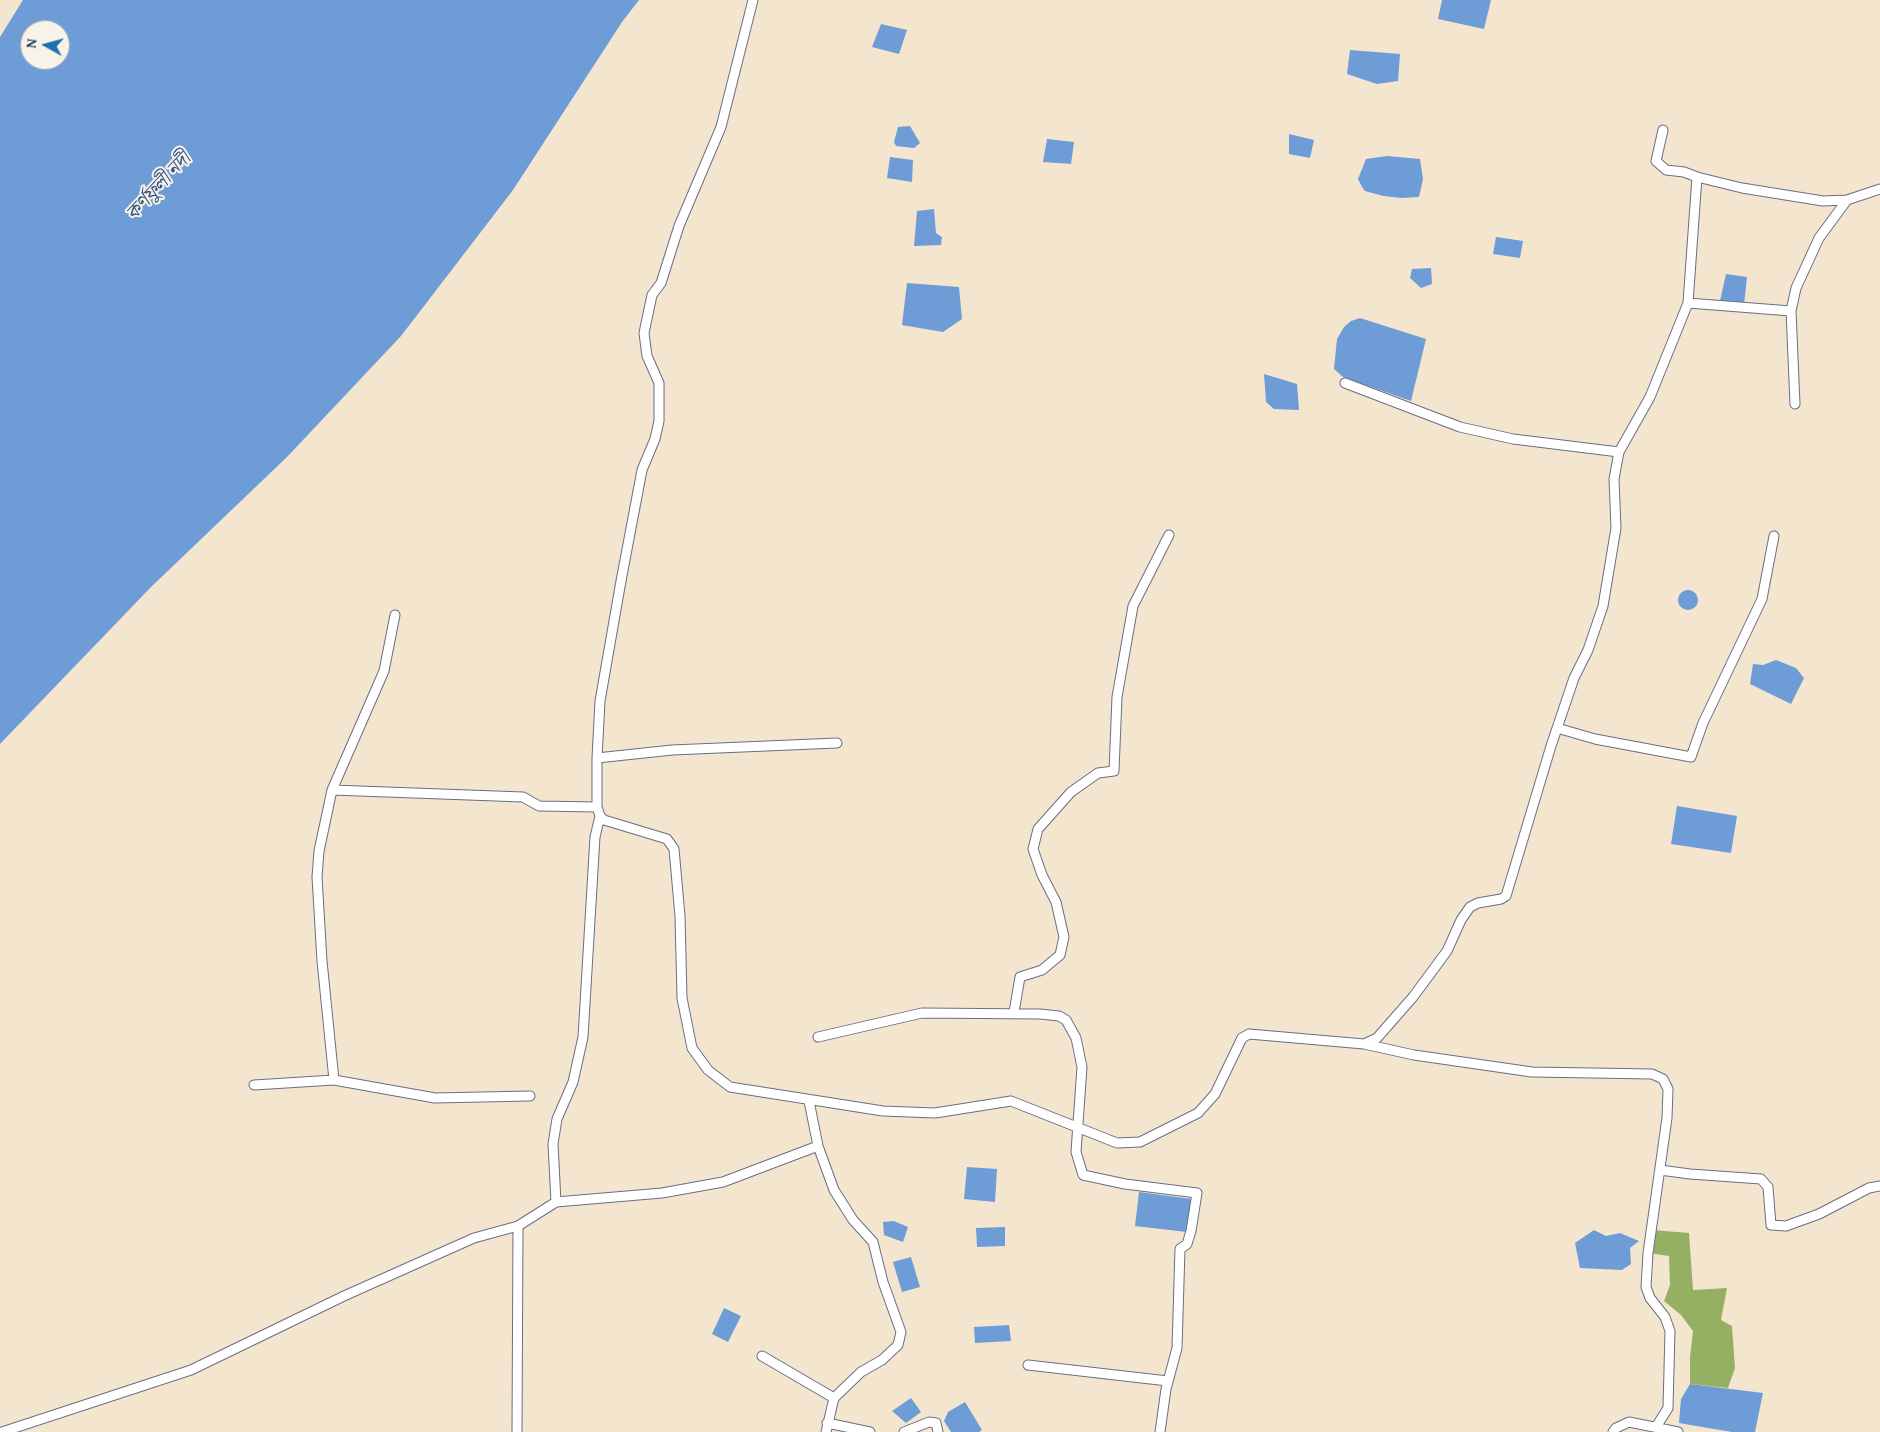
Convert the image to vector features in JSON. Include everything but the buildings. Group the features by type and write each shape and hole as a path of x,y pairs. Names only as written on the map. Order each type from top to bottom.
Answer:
{"street":[{"path":"753,0 721,127 679,226 661,283 652,295 644,333 647,356 658,382 659,421 655,439 642,470 600,701 596,806 600,816 604,820 667,839 674,849 680,916 682,998 692,1048 708,1070 730,1087 883,1111 934,1113 1011,1101 1116,1143 1140,1142 1198,1112 1215,1094 1242,1038 1249,1034 1364,1044 1414,1055 1532,1072 1652,1074 1663,1079 1668,1089 1667,1118 1648,1253 1646,1287 1650,1298 1665,1317 1670,1331 1668,1408 1656,1427"},
{"path":"1663,130 1656,160 1666,170 1684,172 1742,188 1823,201 1846,200 1880,189"},
{"path":"1364,1044 1377,1038 1413,997 1447,951 1461,920 1470,907 1506,896 1520,844 1557,728 1603,606 1616,528 1614,479 1619,452 1650,397 1688,304 1697,177"},
{"path":"1795,404 1791,311 1796,288 1819,238 1846,200"},
{"path":"1688,304 1791,311"},
{"path":"1345,383 1460,427 1514,439 1619,452"},
{"path":"1014,1012 1020,977 1042,970 1060,955 1064,937 1056,902 1042,875 1033,849 1038,829 1071,792 1098,773 1114,771 1118,697 1133,606 1168,535"},
{"path":"1557,728 1595,739 1691,756 1703,723 1762,599 1774,536"},
{"path":"334,1080 322,961 317,876 322,828 332,790 346,754 376,694 389,654 395,615"},
{"path":"597,758 672,750 836,742"},
{"path":"332,790 523,797 539,806 596,806"},
{"path":"556,1202 553,1144 557,1119 573,1082 583,1037 595,837 600,816"},
{"path":"818,1037 922,1013 1014,1012 1059,1016 1066,1020 1076,1038 1082,1067 1076,1152 1083,1175 1125,1184 1197,1193 1191,1231 1186,1244 1180,1248 1177,1348 1168,1381 1160,1432"},
{"path":"254,1085 334,1080 435,1098 530,1096"},
{"path":"809,1100 818,1146 834,1190 853,1220 873,1242 883,1282 901,1332 898,1345 882,1360 861,1372 834,1398 826,1428 870,1432"},
{"path":"2,1432 192,1370 344,1296 474,1238 518,1226 532,1215 556,1202 662,1193 724,1182 818,1146"},
{"path":"1660,1170 1761,1179 1768,1187 1771,1224 1786,1226 1819,1214 1869,1188 1880,1186"},
{"path":"517,1432 518,1226"},
{"path":"762,1356 834,1398"},
{"path":"1028,1365 1168,1381"},
{"path":"904,1432 929,1422 936,1423 938,1432"},
{"path":"1613,1432 1616,1428 1630,1422 1678,1432"}],"green space":[{"path":"1652,1230 1689,1233 1693,1290 1727,1288 1721,1320 1732,1326 1735,1368 1728,1388 1690,1384 1690,1357 1693,1331 1681,1315 1664,1301 1670,1285 1669,1256 1648,1253"}],"water":[{"name":"কর্ণফুলী নদী","path":"23,0 639,0 622,22 513,190 401,336 287,457 151,587 0,744 0,37"},
{"path":"1442,0 1491,0 1484,29 1438,19"},
{"path":"881,24 907,30 899,54 872,47"},
{"path":"1350,50 1400,54 1398,81 1377,84 1347,74"},
{"path":"910,126 920,143 914,148 896,146 894,142 898,127"},
{"path":"1289,134 1314,140 1310,158 1289,154"},
{"path":"1047,139 1074,142 1071,164 1043,162"},
{"path":"1387,156 1420,159 1423,179 1419,197 1383,196 1365,191 1358,179 1366,159"},
{"path":"890,157 913,160 912,182 887,178"},
{"path":"934,209 936,233 942,237 941,245 914,246 917,211"},
{"path":"1496,237 1523,241 1520,258 1493,254"},
{"path":"1431,268 1432,284 1421,288 1410,278 1412,269"},
{"path":"1726,274 1747,277 1744,305 1720,301"},
{"path":"907,283 959,287 962,319 943,332 902,325"},
{"path":"1360,318 1426,339 1411,401 1343,377 1334,369 1337,339 1344,327 1351,321"},
{"path":"1264,374 1297,384 1299,410 1274,409 1266,402"},
{"path":"1684,590 1692,590 1698,596 1698,604 1692,610 1684,610 1678,604 1678,596"},
{"path":"1776,660 1796,668 1804,678 1791,704 1750,684 1753,664 1763,665"},
{"path":"1677,806 1737,816 1731,853 1671,844"},
{"path":"967,1167 997,1169 995,1202 964,1199"},
{"path":"1139,1192 1192,1199 1187,1232 1135,1226"},
{"path":"894,1221 908,1227 903,1242 884,1235 883,1222"},
{"path":"1005,1227 1005,1246 977,1247 976,1228"},
{"path":"1594,1230 1606,1236 1620,1233 1639,1241 1630,1248 1631,1264 1622,1270 1580,1268 1575,1243"},
{"path":"911,1257 920,1287 902,1292 893,1262"},
{"path":"724,1308 741,1316 728,1342 712,1334"},
{"path":"1009,1325 1011,1341 975,1343 974,1327"},
{"path":"1690,1384 1763,1393 1755,1432 1732,1432 1679,1423 1681,1399"},
{"path":"911,1398 921,1412 906,1423 892,1411"},
{"path":"965,1402 982,1430 979,1432 951,1432 944,1421 948,1412"}]}
